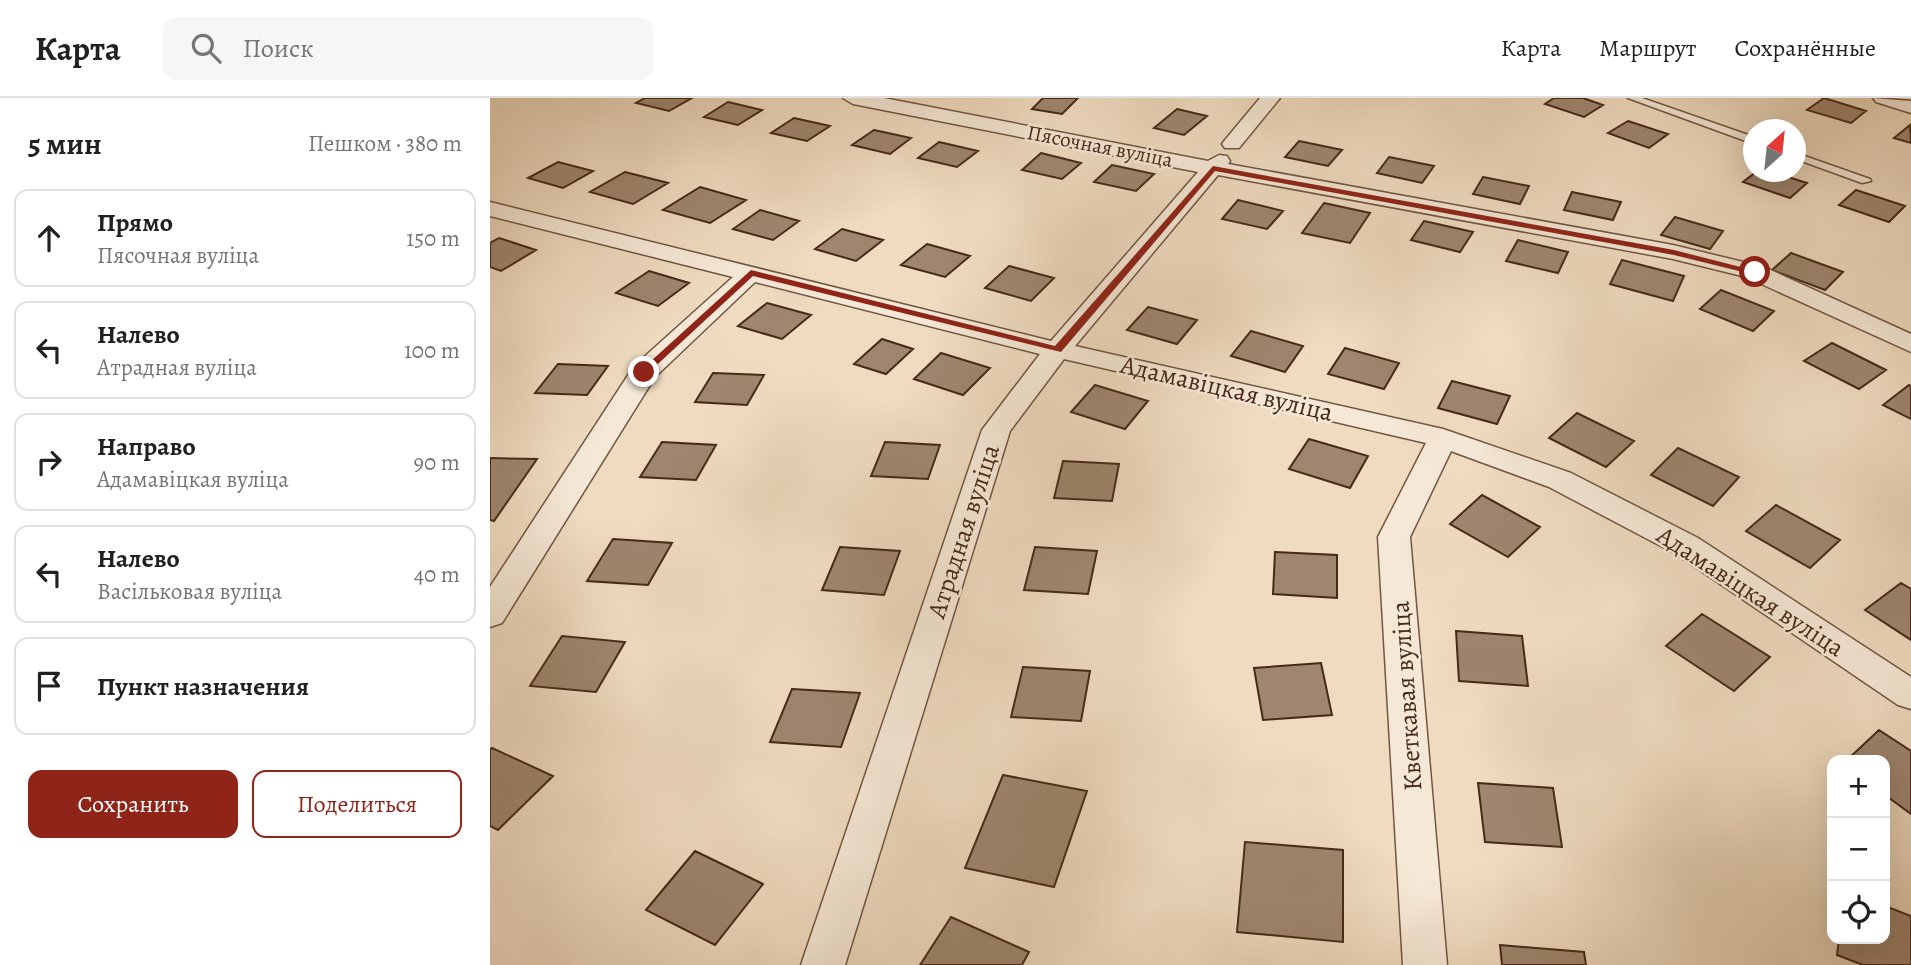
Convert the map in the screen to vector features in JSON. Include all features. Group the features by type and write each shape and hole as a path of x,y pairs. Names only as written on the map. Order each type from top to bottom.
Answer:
{"street":[{"name":"Пясочная вуліца","path":"853,98 966,111 1221,158 1674,252 1755,272 1911,344"},
{"name":"Атрадная вуліца","path":"823,965 996,430 1057,350 1270,98"},
{"path":"1883,98 1911,107"},
{"name":"Адамавіцкая вуліца","path":"490,210 1057,350 1443,438 1560,480 1687,546 1911,695"},
{"path":"490,614 644,372 751,273"},
{"name":"Кветкавая вуліца","path":"1425,965 1394,537 1443,438"}],"lane":[{"path":"1633,98 1743,137"},
{"path":"1806,160 1866,181"}],"building":[{"path":"645,98 692,98 669,111 636,103"},
{"path":"1043,98 1078,98 1062,114 1032,109"},
{"path":"1554,98 1583,98 1603,105 1584,117 1545,104"},
{"path":"1824,98 1866,111 1851,123 1807,110"},
{"path":"728,102 762,110 738,125 704,117"},
{"path":"1177,109 1207,116 1184,135 1154,128"},
{"path":"794,118 830,126 807,141 771,133"},
{"path":"1628,121 1668,134 1649,148 1608,133"},
{"path":"1910,125 1911,143 1894,138"},
{"path":"874,130 911,138 890,154 852,145"},
{"path":"1299,141 1342,150 1328,166 1285,157"},
{"path":"939,142 978,151 957,167 918,158"},
{"path":"1041,153 1081,163 1062,179 1022,170"},
{"path":"1389,157 1434,166 1422,183 1377,173"},
{"path":"558,162 593,171 563,188 528,178"},
{"path":"1112,165 1154,174 1136,191 1094,182"},
{"path":"625,172 668,183 633,204 590,192"},
{"path":"1483,177 1529,186 1520,204 1473,194"},
{"path":"1743,182 1807,183 1790,198"},
{"path":"700,187 746,200 710,223 663,210"},
{"path":"1856,190 1905,206 1889,222 1839,205"},
{"path":"1572,192 1621,202 1613,220 1564,210"},
{"path":"1238,200 1283,211 1267,229 1222,219"},
{"path":"1324,203 1370,213 1350,243 1302,233"},
{"path":"760,210 799,221 773,240 733,229"},
{"path":"1675,217 1723,231 1710,249 1661,235"},
{"path":"1424,221 1473,232 1460,252 1411,240"},
{"path":"842,229 883,240 856,261 815,249"},
{"path":"499,238 536,250 501,271 490,267 490,243"},
{"path":"1518,240 1568,252 1558,273 1506,261"},
{"path":"927,244 970,256 945,277 901,265"},
{"path":"1791,253 1843,272 1825,290 1772,270"},
{"path":"1622,260 1684,276 1673,301 1610,284"},
{"path":"1009,266 1054,278 1031,301 985,288"},
{"path":"649,271 689,283 658,306 616,293"},
{"path":"1721,290 1774,311 1753,331 1700,309"},
{"path":"767,303 811,315 782,339 738,326"},
{"path":"1148,307 1197,320 1177,344 1127,330"},
{"path":"1251,331 1303,346 1285,372 1231,356"},
{"path":"882,339 913,349 886,374 854,364"},
{"path":"1832,343 1886,370 1859,389 1804,361"},
{"path":"1345,348 1399,363 1384,389 1328,374"},
{"path":"941,353 990,368 963,395 914,379"},
{"path":"558,364 608,366 587,395 535,393"},
{"path":"713,373 764,375 747,405 695,402"},
{"path":"1452,381 1510,396 1497,424 1438,408"},
{"path":"1095,385 1148,401 1125,429 1071,412"},
{"path":"1911,386 1911,419 1883,405"},
{"path":"1577,413 1634,441 1606,467 1549,438"},
{"path":"1309,439 1368,456 1350,488 1289,469"},
{"path":"662,442 716,445 696,480 640,477"},
{"path":"885,442 940,445 928,479 871,476"},
{"path":"1678,448 1739,477 1713,506 1651,475"},
{"path":"490,458 537,459 494,521 490,520"},
{"path":"1063,461 1119,464 1112,501 1054,498"},
{"path":"1482,495 1540,527 1508,557 1450,524"},
{"path":"1776,505 1840,540 1810,568 1746,531"},
{"path":"613,539 672,543 648,585 587,581"},
{"path":"840,547 900,551 884,595 822,590"},
{"path":"1035,547 1097,551 1088,594 1024,590"},
{"path":"1275,552 1337,555 1337,598 1273,594"},
{"path":"1901,583 1911,589 1911,640 1865,610"},
{"path":"1702,614 1770,657 1734,691 1666,646"},
{"path":"1456,631 1522,636 1528,686 1459,681"},
{"path":"562,636 625,642 596,692 530,686"},
{"path":"1321,663 1332,715 1263,720 1254,668"},
{"path":"1023,667 1090,671 1081,721 1011,717"},
{"path":"792,689 860,693 841,747 770,742"},
{"path":"1879,730 1911,751 1911,814 1890,799 1890,755 1852,755"},
{"path":"492,748 553,776 498,830 490,826"},
{"path":"1003,775 1087,791 1054,887 965,868"},
{"path":"1478,783 1553,788 1562,847 1485,842"},
{"path":"1245,842 1343,850 1343,942 1237,932"},
{"path":"695,851 763,884 715,945 646,910"},
{"path":"1890,908 1911,916 1911,965 1863,965 1837,955 1838,944 1890,944"},
{"path":"951,917 1029,952 1022,965 920,965"},
{"path":"1500,945 1584,952 1586,965 1502,965"}],"route":[{"path":"644,372 751,273 1057,350 1213,168 1674,252 1755,272"}]}
